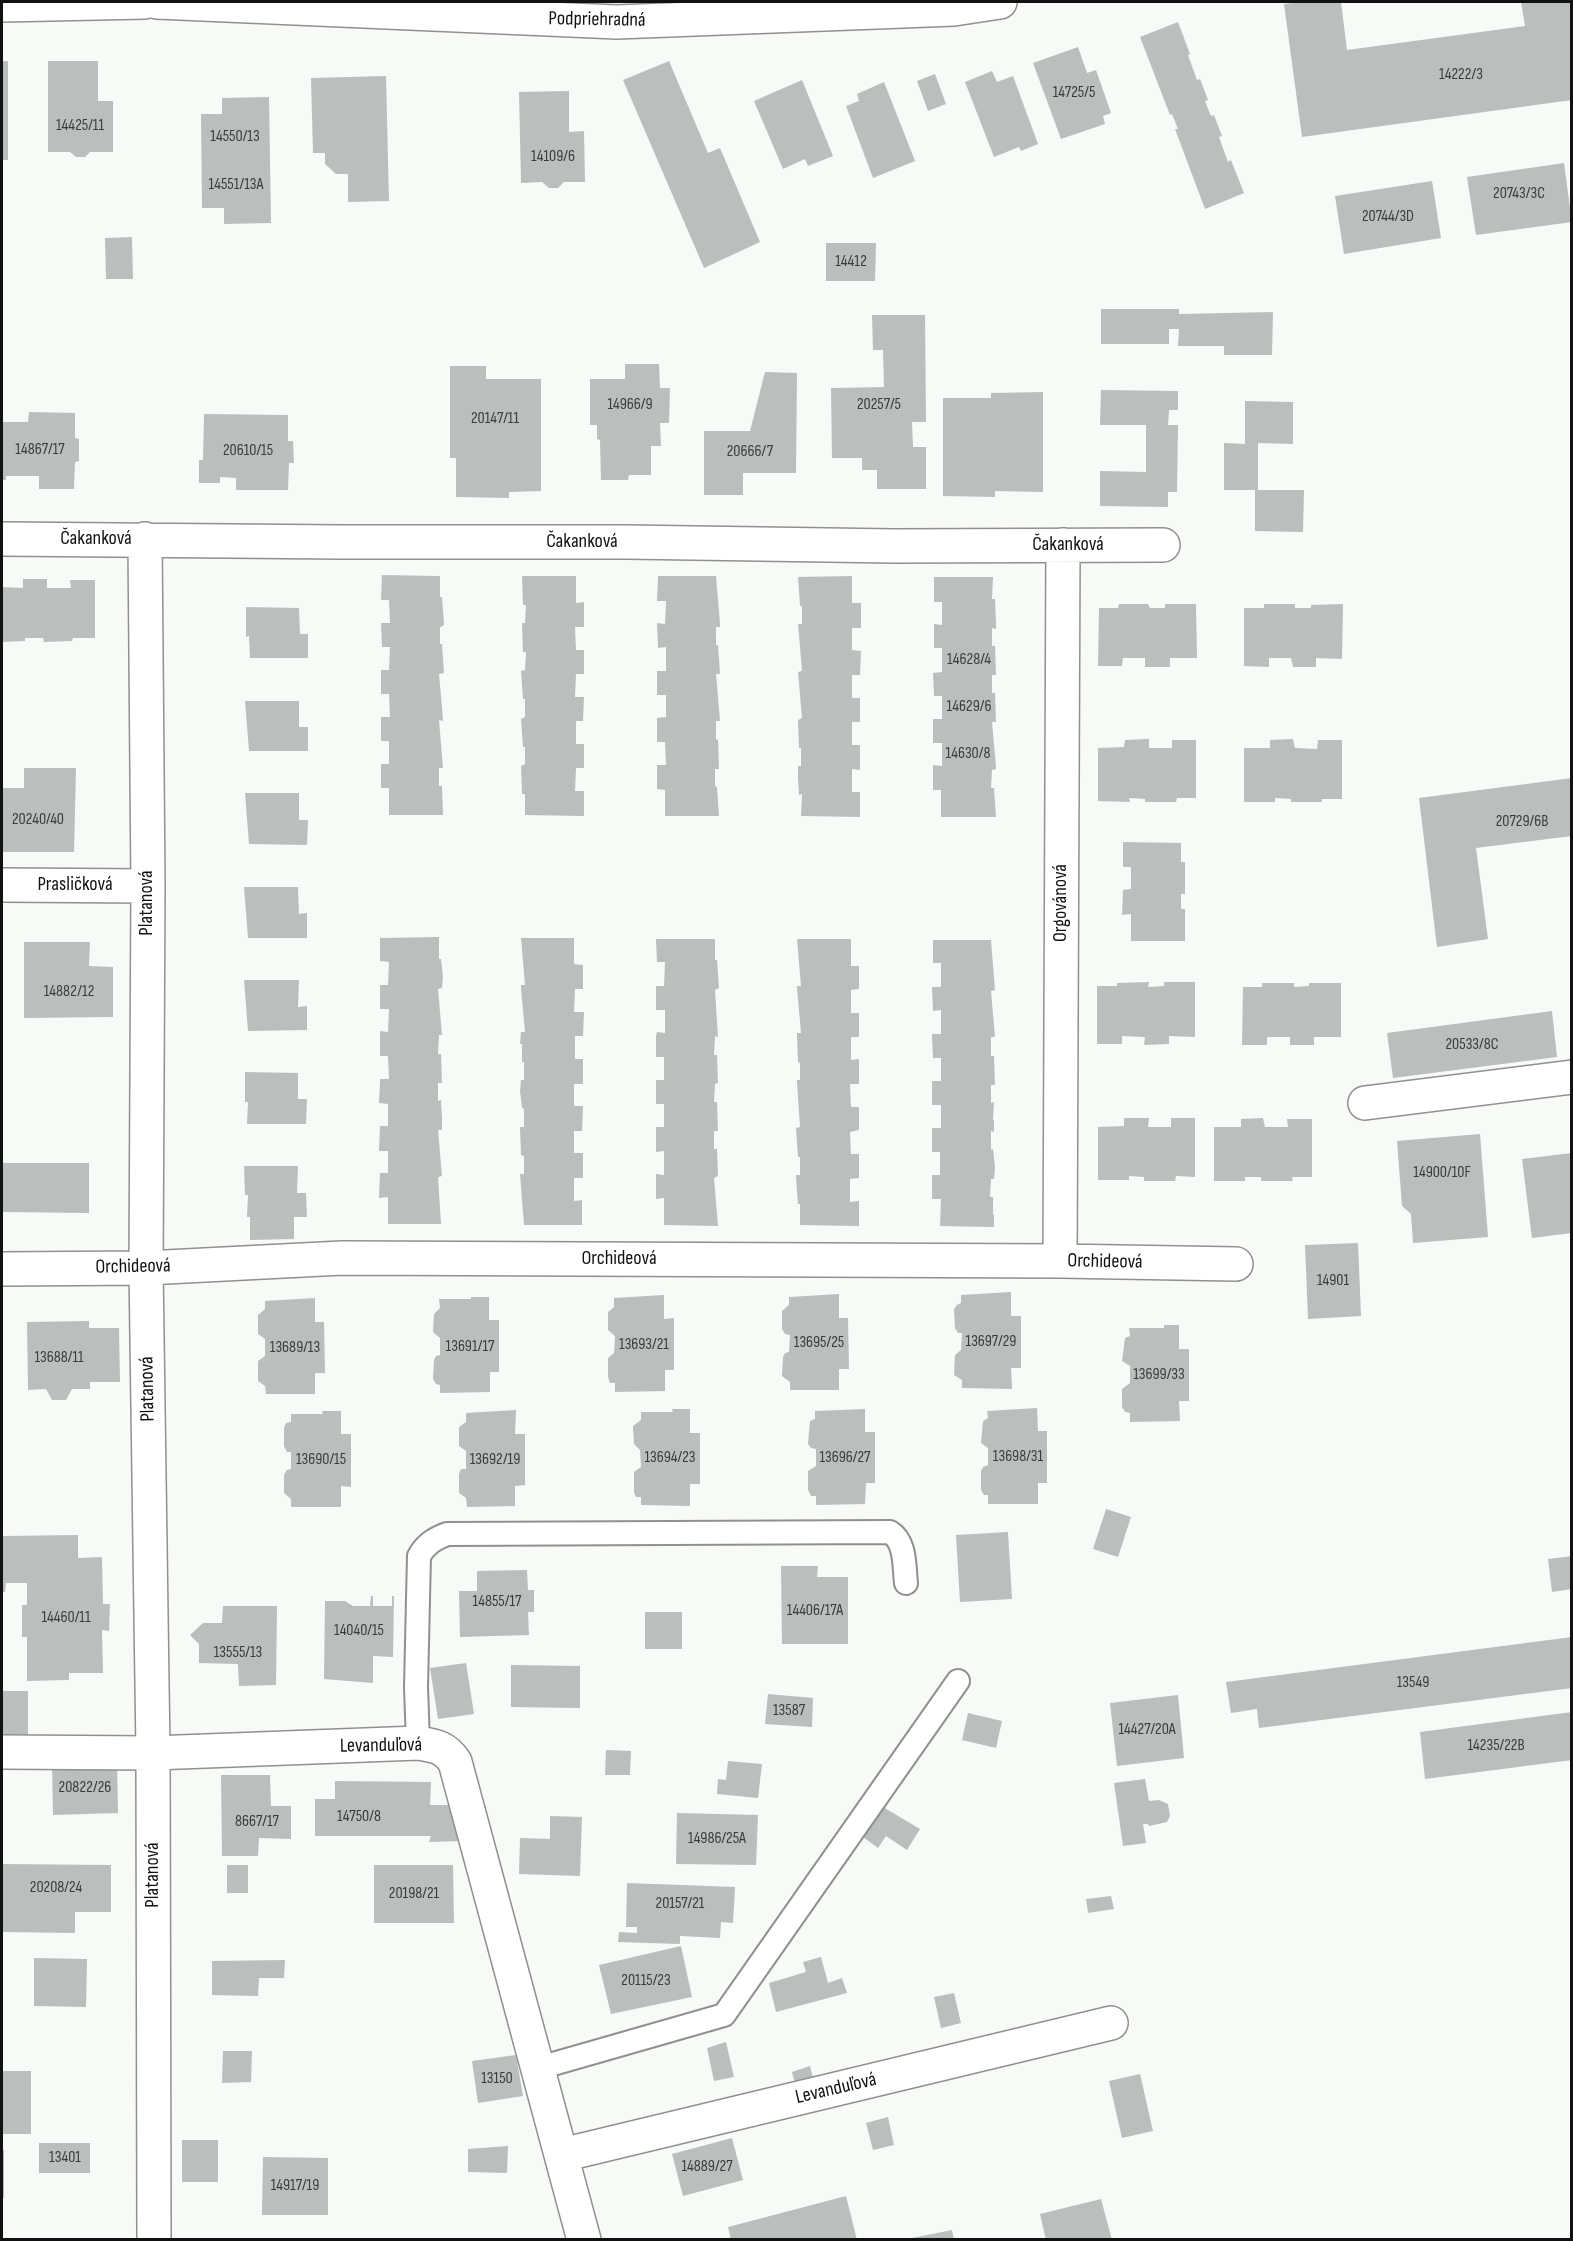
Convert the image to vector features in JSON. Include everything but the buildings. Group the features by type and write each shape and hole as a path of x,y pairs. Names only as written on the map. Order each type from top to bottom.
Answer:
{"street":[{"path":"2,5 145,2"},
{"name":"Podpriehradná","path":"157,2 609,12 1000,2"},
{"name":"Čakanková","path":"2,539 1163,545"},
{"name":"Platanová","path":"145,539 148,886 146,1268 153,1753 154,2240"},
{"name":"Orgovánová","path":"1060,1261 1063,545"},
{"name":"Prasličková","path":"2,885 148,886"},
{"path":"1365,1103 1572,1077"},
{"name":"Orchideová","path":"2,1269 146,1268 342,1258 1060,1261 1236,1264"},
{"name":"Levanduľová","path":"2,1752 153,1753 418,1743 438,1746 448,1751 455,1762 584,2240"},
{"name":"Levanduľová","path":"562,2155 1111,2023"}],"lane":[{"path":"418,1743 416,1687 419,1556 424,1546 435,1538 447,1534 890,1532 901,1544 906,1583"},
{"path":"539,2068 724,2015 958,1681"}]}
